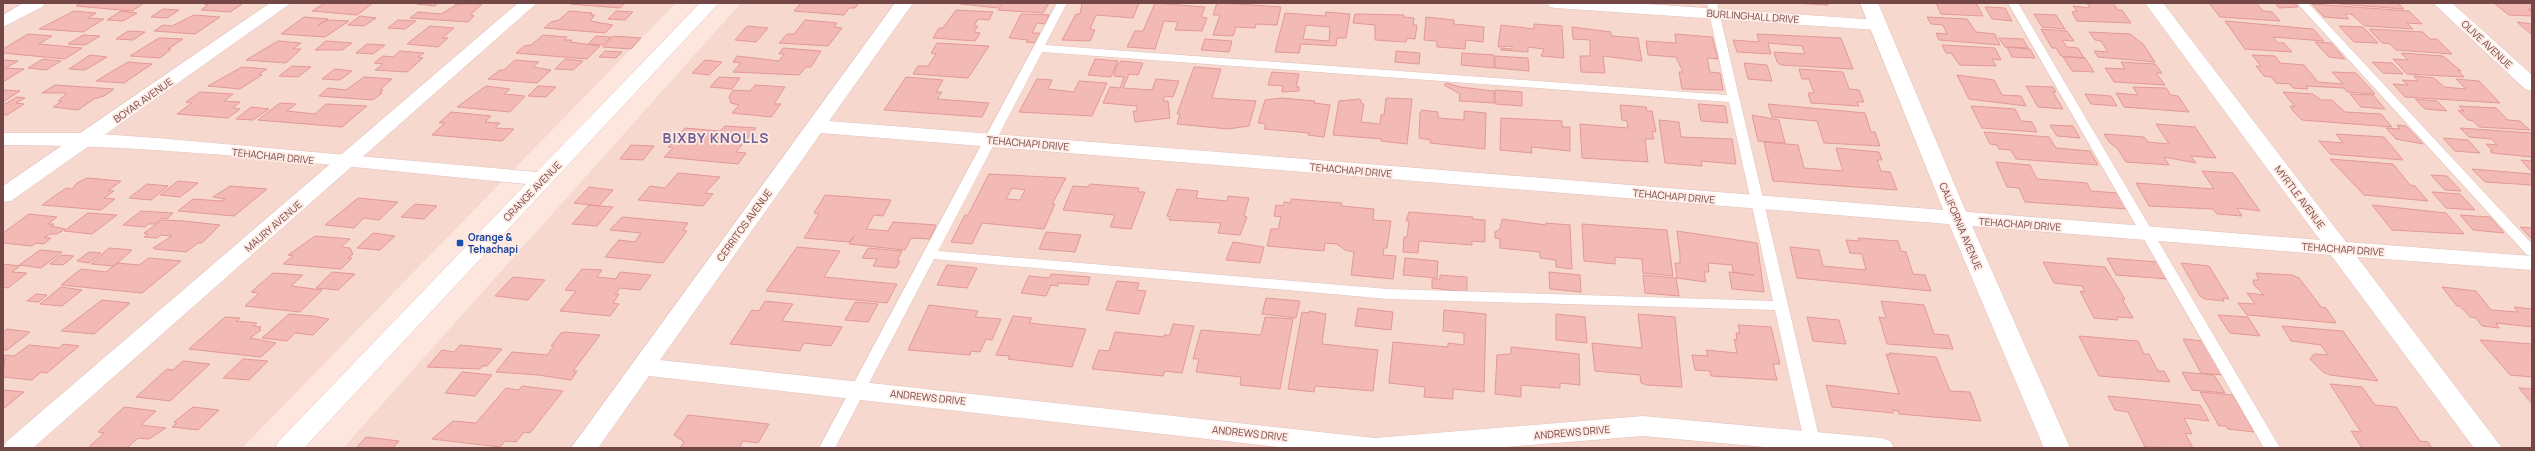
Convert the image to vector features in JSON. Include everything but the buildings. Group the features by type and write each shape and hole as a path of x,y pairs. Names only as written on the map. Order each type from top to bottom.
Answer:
{"street":[{"path":"3,22 36,3"},
{"name":"BOYAR AVENUE","path":"3,196 282,3"},
{"name":"MAURY AVENUE","path":"16,448 347,163 528,3"},
{"name":"ORANGE AVENUE","path":"288,448 710,3"},
{"name":"CERRITOS AVENUE","path":"584,448 904,3"},
{"name":"BURLINGHALL DRIVE","path":"1556,3 1714,8 1878,25"},
{"name":"CALIFORNIA AVENUE","path":"1869,3 1958,219 2056,448"},
{"name":"MYRTLE AVENUE","path":"2154,3 2489,448"},
{"name":"OLIVE AVENUE","path":"2442,3 2532,86"},
{"name":"TEHACHAPI DRIVE","path":"815,126 1958,219 2148,232 2340,249 2532,263"},
{"name":"TEHACHAPI DRIVE","path":"3,139 86,139 543,179"},
{"name":"ANDREWS DRIVE","path":"643,367 1375,448 1643,426 1882,448"}],"lane":[{"path":"827,448 1062,3"},
{"path":"2013,3 2148,232 2272,448"},
{"path":"2302,3 2532,252"},
{"path":"1714,8 1812,441"},
{"path":"1038,48 1734,99"},
{"path":"929,254 1388,294 1781,306"}],"shaded area":[{"path":"3,3 676,3 242,448 3,448"},
{"path":"741,3 2532,3 2532,448 343,448"}],"place":[{"name":"Orange & Tehachapi","path":"460,243"}],"district":[{"name":"BIXBY KNOLLS","path":"716,137"}]}
